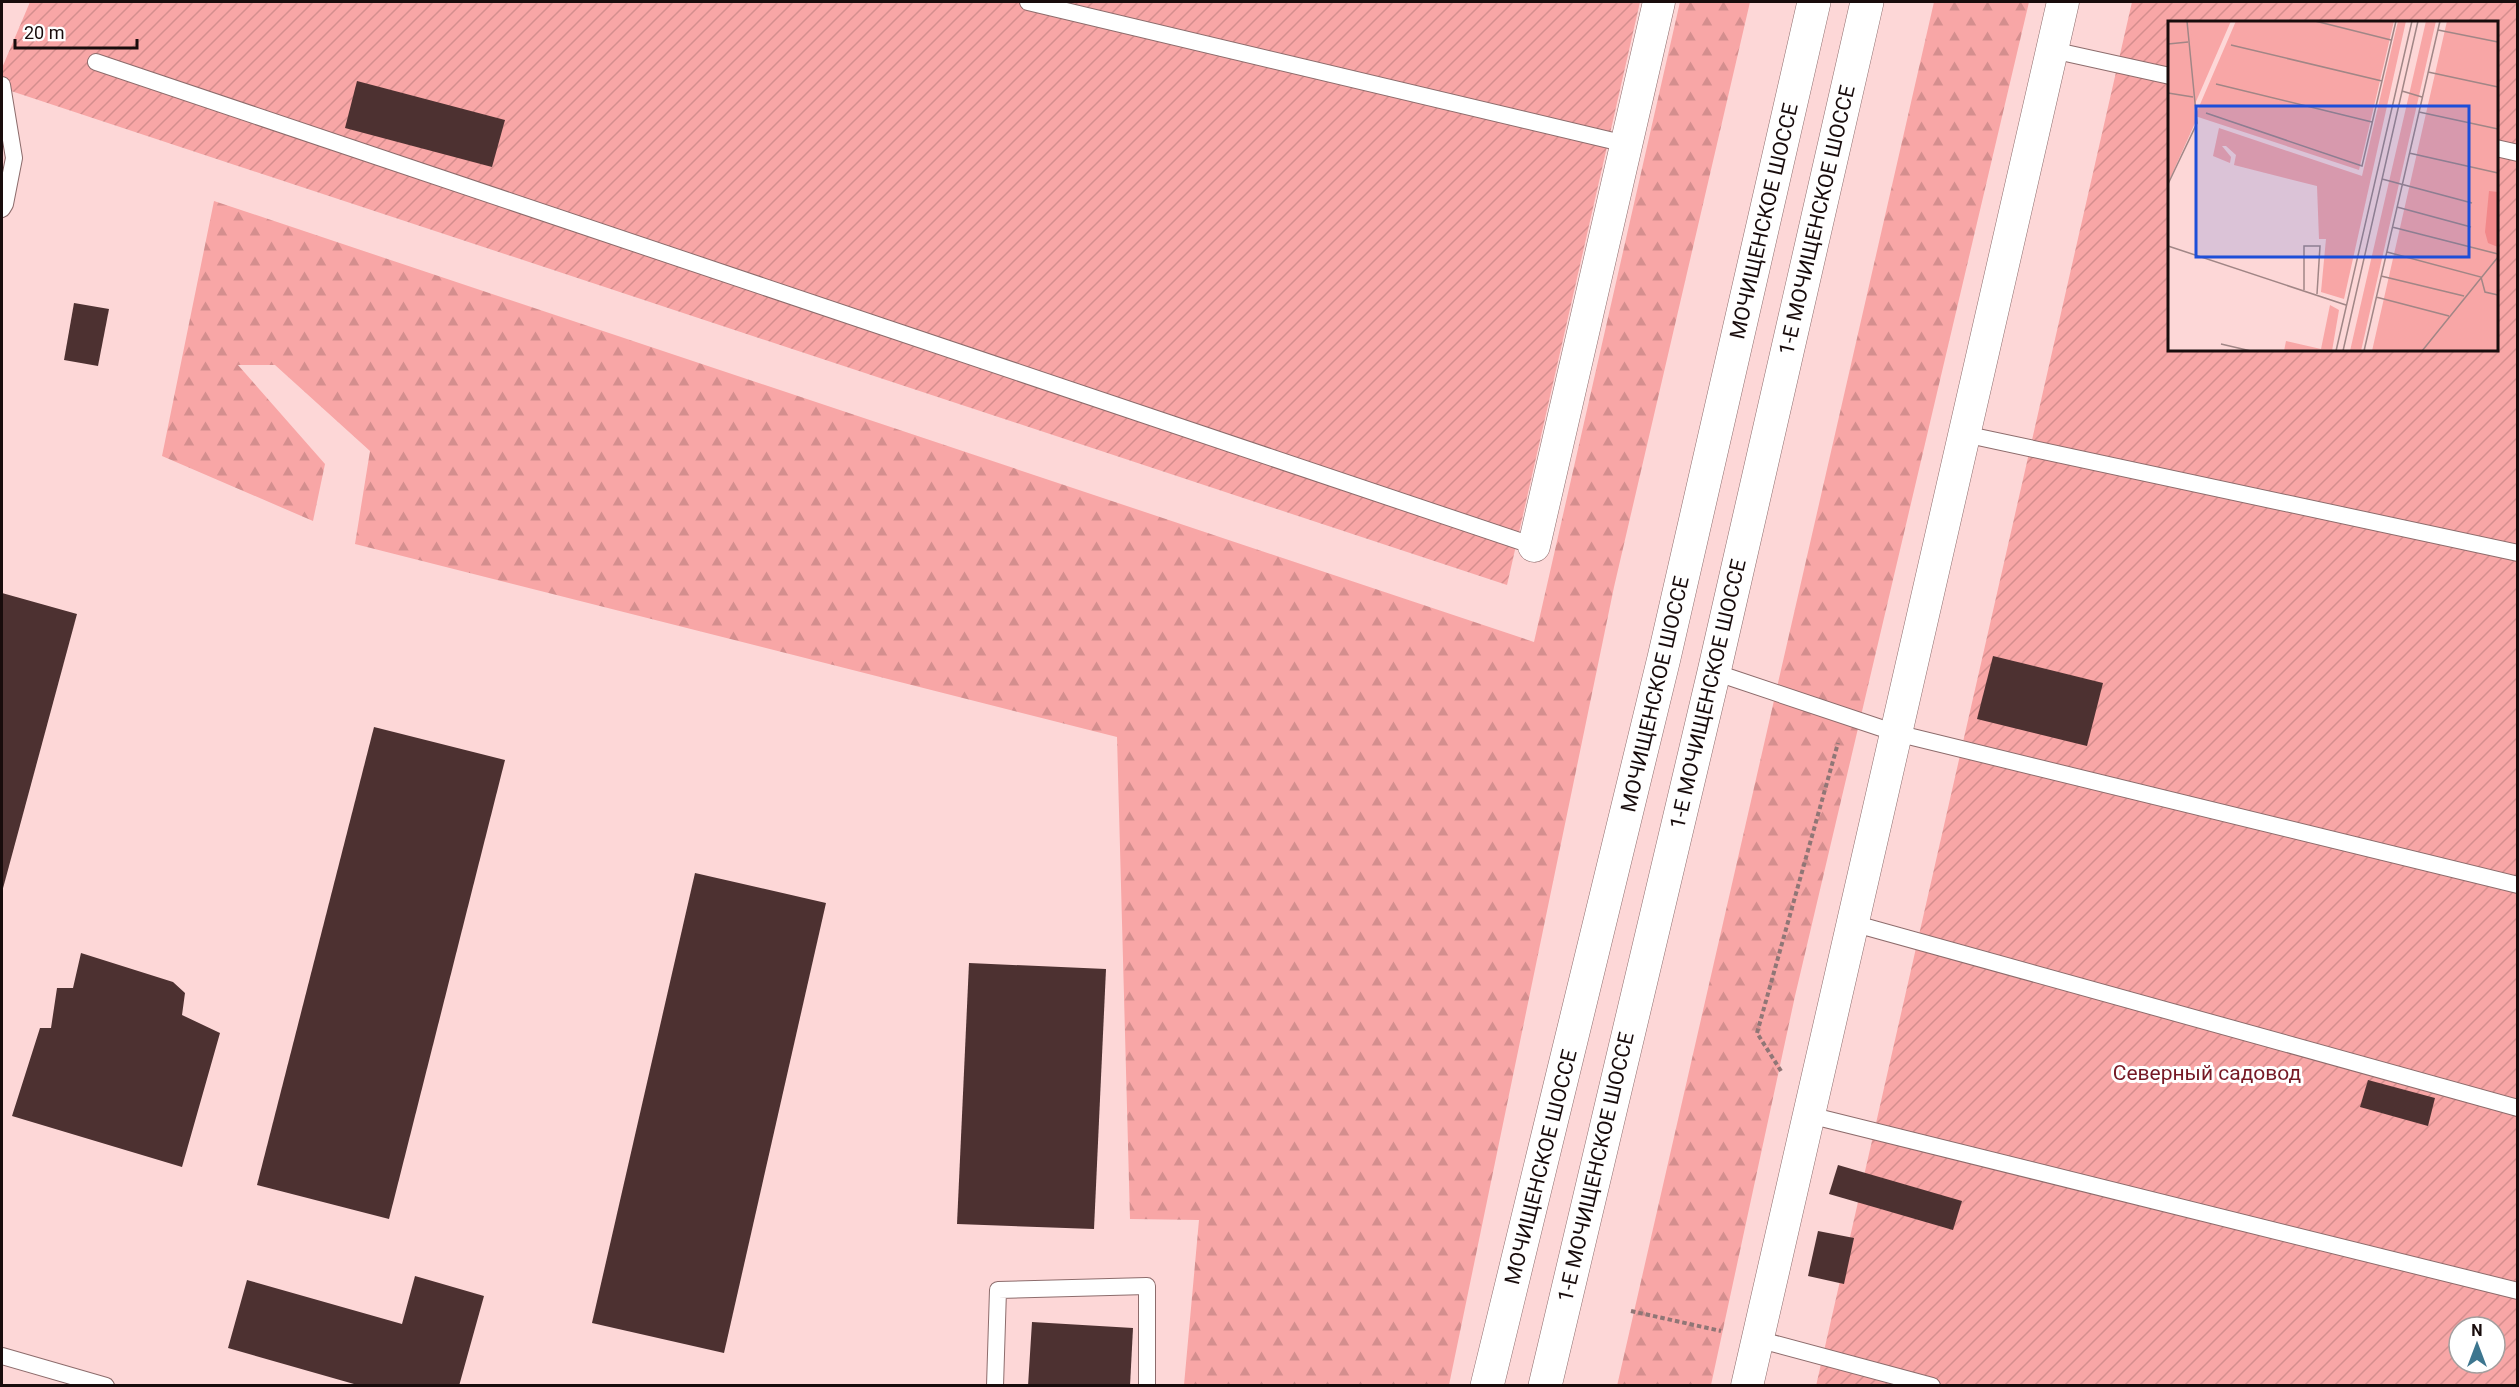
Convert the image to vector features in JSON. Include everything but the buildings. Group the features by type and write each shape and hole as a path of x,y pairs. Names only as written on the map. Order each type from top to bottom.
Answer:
{"main road":[{"name":"МОЧИЩЕНСКОЕ ШОССЕ","path":"1487,1386 1661,670 1814,2"},
{"name":"1-Е МОЧИЩЕНСКОЕ ШОССЕ","path":"1545,1386 1714,672 1867,2"}],"street":[{"path":"1534,546 1659,2"},
{"path":"1746,1386 2063,2"}],"lane":[{"path":"1028,2 1626,144"},
{"path":"2052,50 2168,76"},
{"path":"96,62 1534,546"},
{"path":"2,85 14,158 2,209"},
{"path":"2498,148 2517,153"},
{"path":"1964,434 2517,553"},
{"path":"1714,672 1896,733 2517,885"},
{"path":"1852,923 2517,1108"},
{"path":"1809,1115 2517,1291"},
{"path":"995,1386 998,1290 1148,1286 1148,1386"},
{"path":"1757,1339 1932,1386"},
{"path":"2,1356 106,1386"}],"path":[{"path":"1809,1115 1757,1033 1845,716"},
{"path":"1631,1311 1757,1339"}],"green space":[{"path":"30,2 1640,2 1507,585 2,88 2,68"},
{"path":"1680,2 1750,2 1614,587 1449,1385 1184,1385 1199,1220 1130,1219 1117,737 355,544 370,451 275,365 238,365 325,464 313,521 162,456 214,201 1534,642"},
{"path":"1934,2 2029,2 1795,996 1711,1385 1617,1386"},
{"name":"Северный садовод","path":"2132,2 2517,2 2517,1385 1816,1386"}]}
